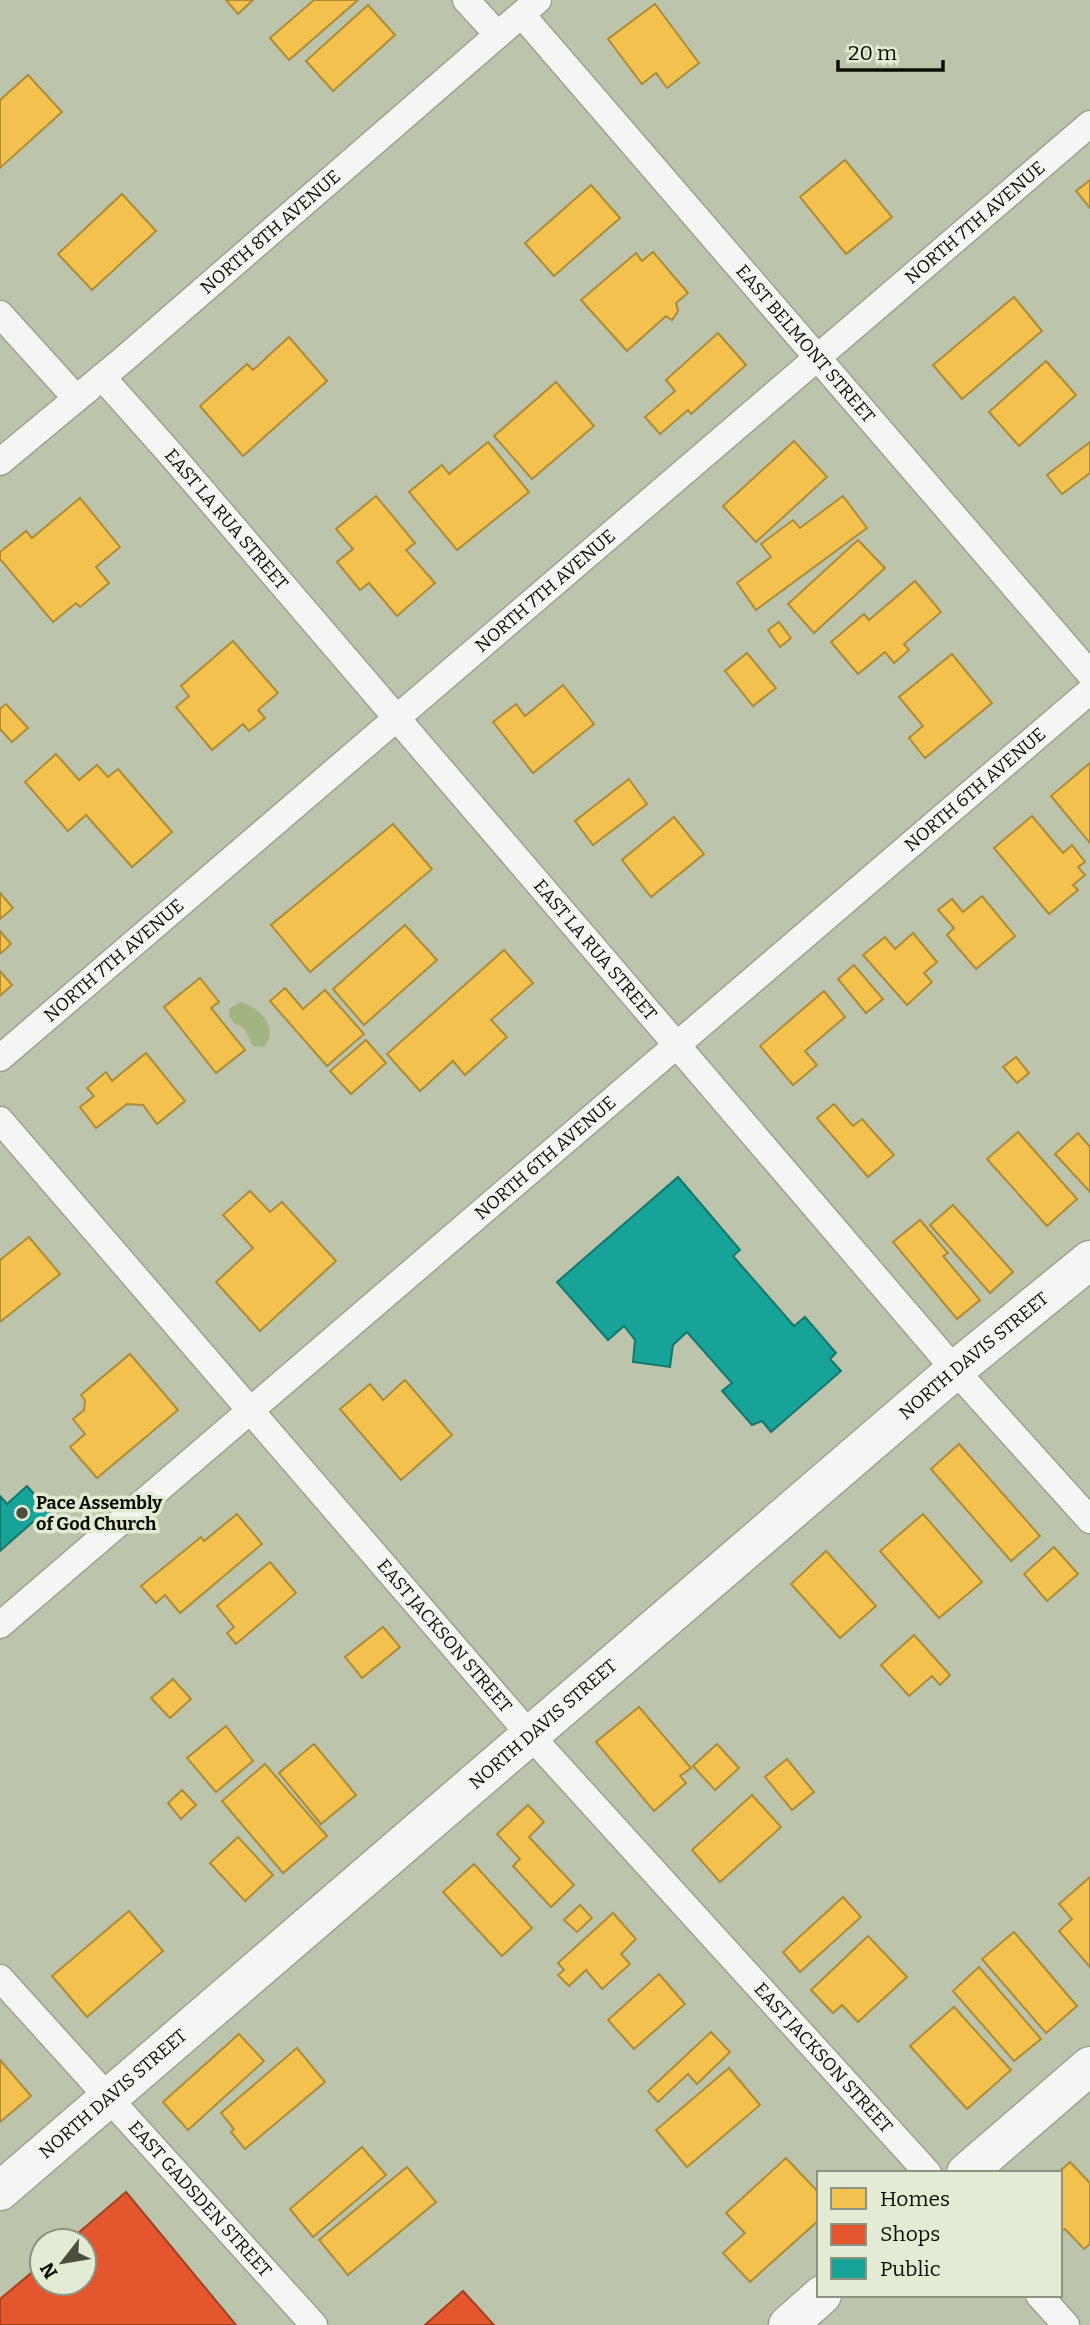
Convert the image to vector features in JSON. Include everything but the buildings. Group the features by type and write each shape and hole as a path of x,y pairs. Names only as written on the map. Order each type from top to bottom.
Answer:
{"main road":[{"name":"NORTH DAVIS STREET","path":"0,2191 956,1370 1090,1260"},
{"path":"968,2171 1090,2066"},
{"path":"788,2325 820,2297"}],"street":[{"path":"466,0 498,35"},
{"name":"NORTH 8TH AVENUE","path":"0,463 530,7"},
{"name":"EAST BELMONT STREET","path":"530,7 818,358 1090,674"},
{"name":"NORTH 7TH AVENUE","path":"0,1058 1090,124"},
{"path":"0,314 76,398"},
{"name":"EAST LA RUA STREET","path":"102,377 956,1370 1090,1520"},
{"name":"NORTH 6TH AVENUE","path":"0,1625 1090,691"},
{"name":"EAST JACKSON STREET","path":"0,1120 530,1735 926,2171"},
{"name":"EAST GADSDEN STREET","path":"0,1978 314,2325"},
{"path":"1041,2297 1066,2325"}],"shaded area":[{"path":"241,1002 255,1009 266,1020 270,1034 263,1047 253,1046 244,1028 234,1023 229,1016 230,1008"}],"place":[{"name":"Pace Assembly of God Church","path":"22,1513"}]}
